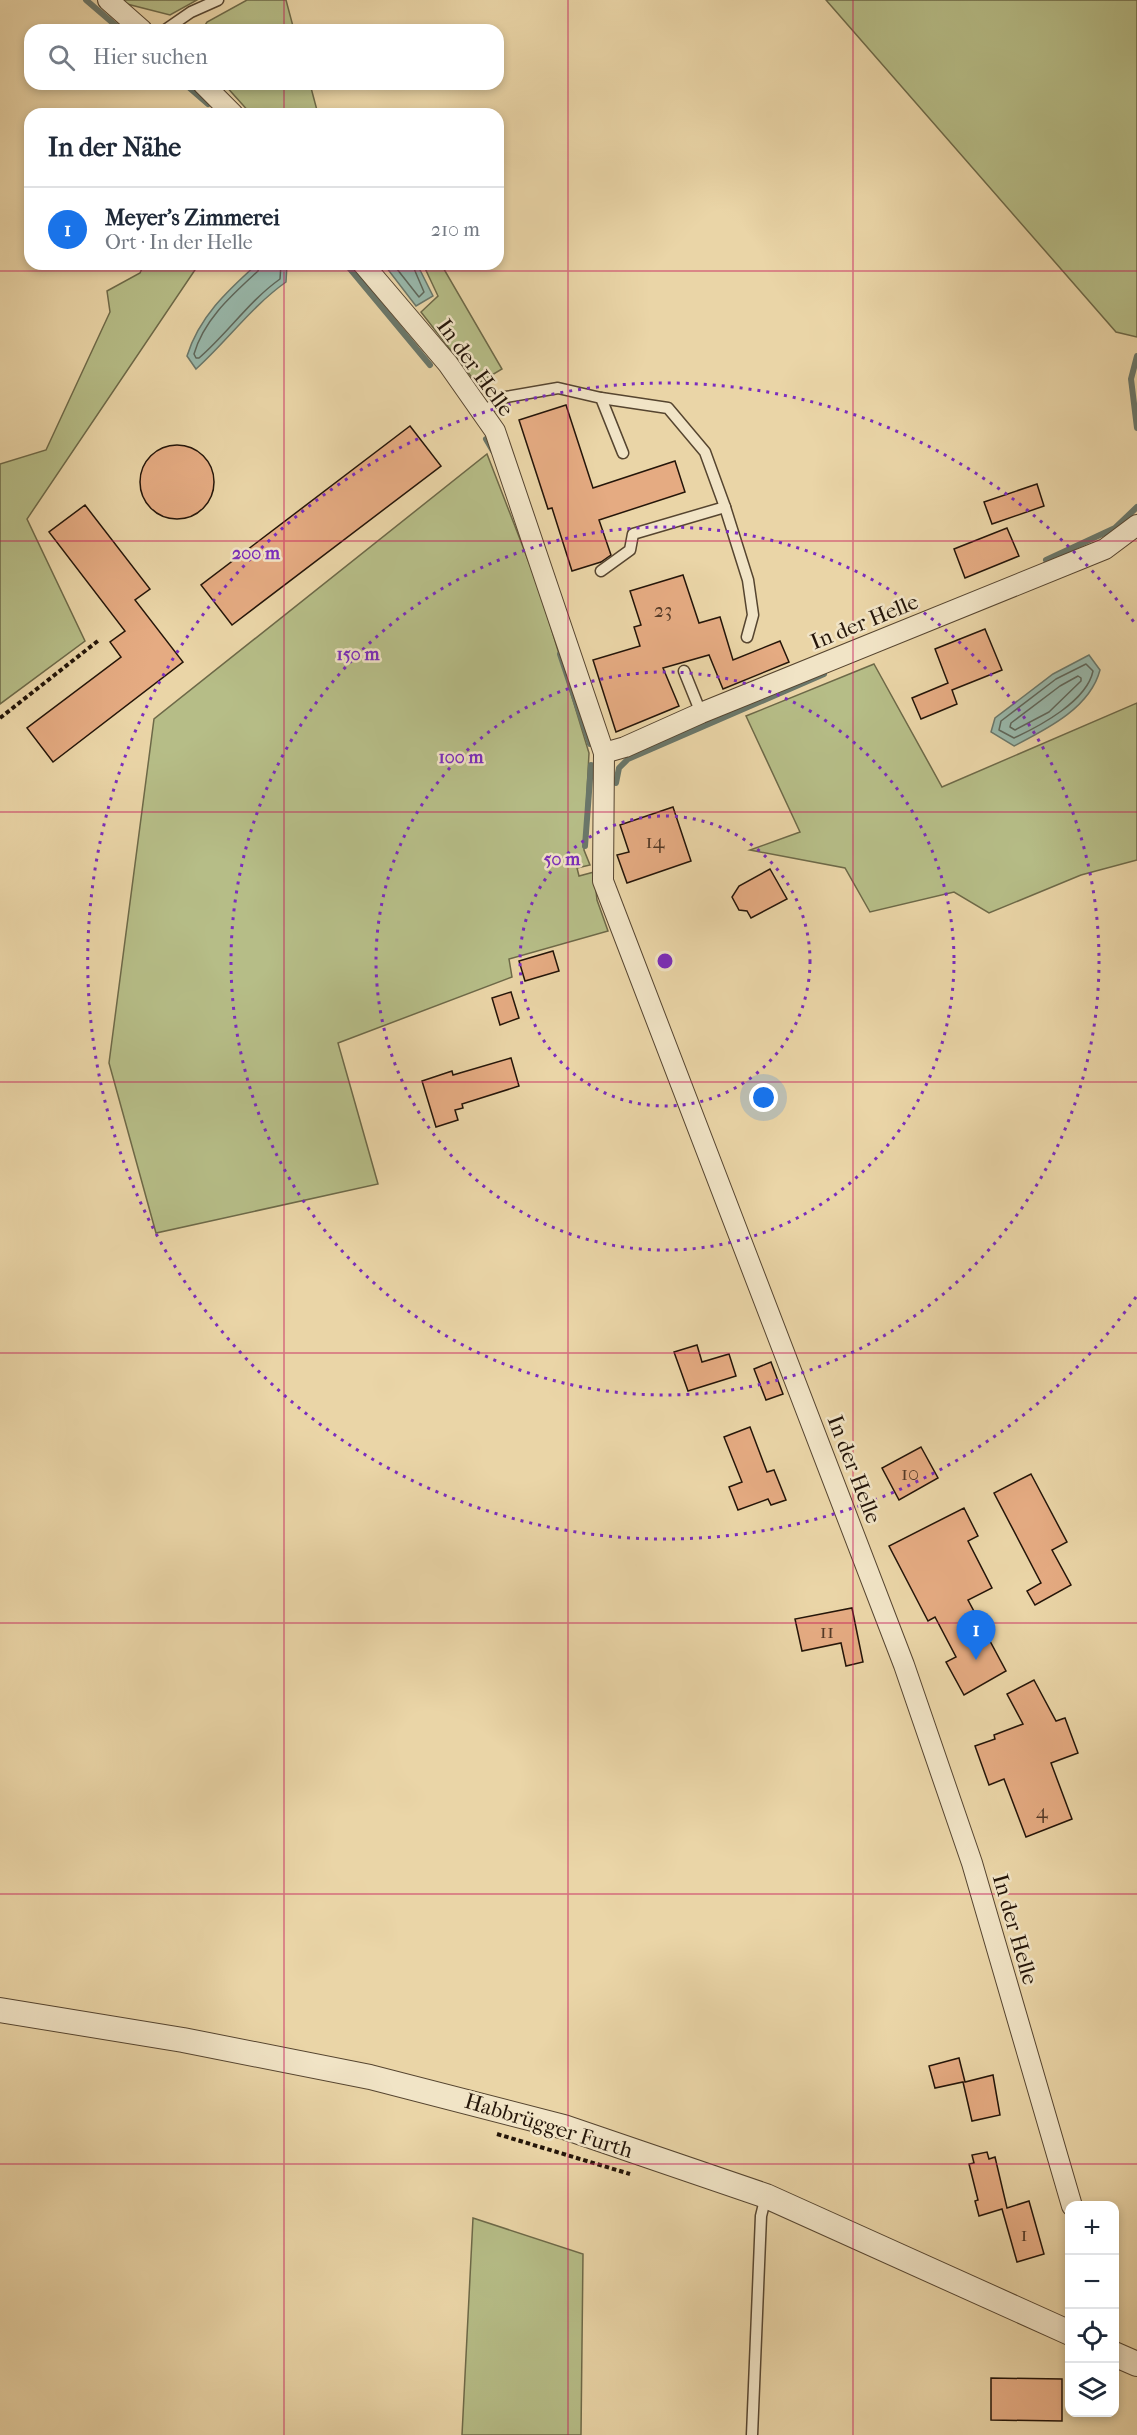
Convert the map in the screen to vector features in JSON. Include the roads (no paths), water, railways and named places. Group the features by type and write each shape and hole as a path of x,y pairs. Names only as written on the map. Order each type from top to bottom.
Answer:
{"street":[{"path":"108,0 135,24"},
{"path":"209,90 227,108"},
{"name":"In der Helle","path":"368,270 448,364 495,431 604,753 603,881 904,1665 972,1863 1071,2201"},
{"name":"In der Helle","path":"604,753 625,747 701,713 1105,549 1137,525"},
{"name":"Habbrügger Furth","path":"0,2010 183,2040 370,2077 458,2097 564,2127 766,2196 1065,2331"},
{"path":"1119,2356 1137,2364"}],"lane":[{"path":"174,24 191,12 218,0"},
{"path":"482,412 506,397 558,388 602,398 669,408 705,452 725,507 748,580 753,615 747,637"},
{"path":"602,398 623,453"},
{"path":"601,571 630,550 633,534 725,507"},
{"path":"684,671 701,713"},
{"path":"753,2435 761,2216 766,2196"}],"water":[{"path":"251,270 287,270 286,282 262,302 196,369 187,356 192,342 207,317 225,295"},
{"path":"388,270 420,270 433,296 416,306"},
{"path":"1089,655 1100,670 1087,696 1066,716 1014,746 991,732 995,718 1053,674"}],"waterway":[{"path":"86,0 114,24"},
{"path":"192,90 208,104"},
{"path":"351,270 430,365"},
{"path":"1137,356 1131,379 1137,428"},
{"path":"486,439 493,451"},
{"path":"1046,560 1115,528 1137,507"},
{"path":"560,654 590,744"},
{"path":"616,783 619,768 628,759 824,674"},
{"path":"585,846 591,765"}],"place":[{"name":"Meyer's Zimmerei","path":"976,1660"}]}
